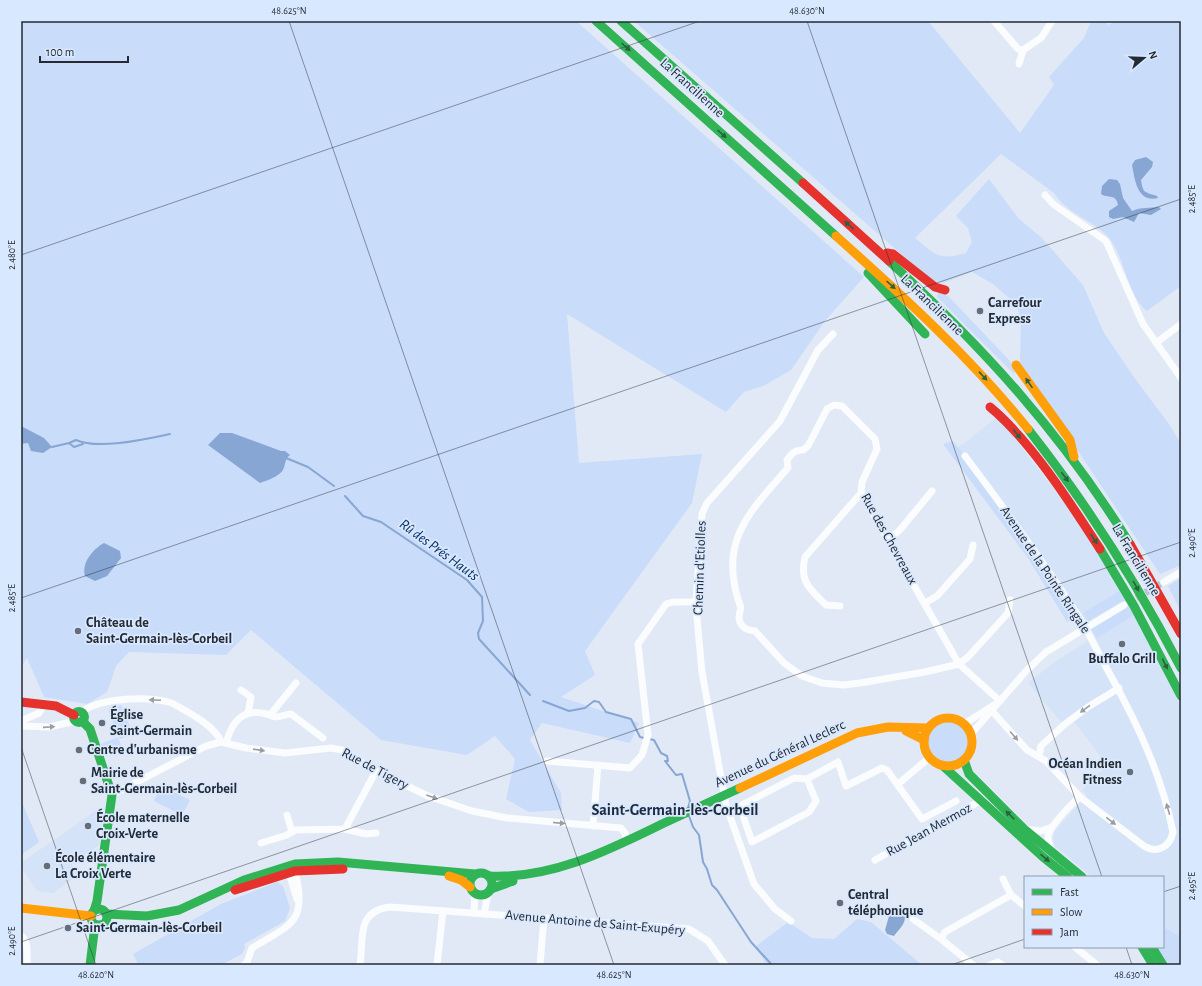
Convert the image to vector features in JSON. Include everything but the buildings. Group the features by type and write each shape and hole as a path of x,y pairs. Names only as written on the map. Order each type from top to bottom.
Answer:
{"main road":[{"name":"La Francilienne","path":"596,21 862,259 948,339 993,387 1031,433 1069,483 1105,535 1136,585 1181,668"},
{"name":"La Francilienne","path":"621,21 878,251 957,324 1005,376 1049,428 1118,523 1151,577 1181,634"},
{"path":"878,251 894,254 936,287 945,290"},
{"path":"862,259 870,277 925,334"},
{"path":"1016,365 1070,440 1076,464"},
{"path":"990,407 1007,421 1058,487 1087,528 1134,606 1181,696"},
{"path":"21,702 68,710 78,717 90,729 112,799 112,811 100,917 97,965"},
{"path":"943,766 952,766 964,760 970,753 972,744 971,734 964,724 958,720 942,719 928,728 924,740 926,752 929,758 943,766 1043,857 1067,876"},
{"name":"Avenue du Général Leclerc","path":"724,798 857,733 877,728 892,727 918,730 928,728"},
{"name":"Avenue du Général Leclerc","path":"100,917 147,916 180,910 244,880 291,870 351,869 441,874 461,880 473,891 482,896 503,884 544,876 576,867 858,736 877,731 906,731 924,740"},
{"path":"964,760 970,774 1024,829 1081,876"},
{"name":"Avenue du Général Leclerc","path":"100,917 165,919 196,909 233,891 313,862 475,874 482,873 489,876 503,878 543,871 576,862 689,814"},
{"path":"473,891 470,881 475,874"},
{"path":"489,876 492,882 490,891"},
{"name":"Avenue du Général Leclerc","path":"196,909 212,898 243,883 244,880"},
{"path":"21,908 100,917"},
{"path":"90,965 100,917"},
{"path":"1143,948 1153,965"},
{"path":"1153,948 1163,965"}],"street":[{"path":"994,21 1018,49 1023,50"},
{"path":"1019,64 1023,50 1041,38 1052,21"},
{"path":"1045,195 1053,204 1106,241 1143,324 1181,378"},
{"path":"1156,343 1181,324"},
{"name":"Chemin d'Etiolles","path":"791,921 775,909 754,884 724,798 702,672 696,602 702,514 707,503 780,421 818,350 834,334"},
{"name":"Rue des Chevreaux","path":"959,664 925,672 843,686 822,683 802,676 784,663 754,631 747,631 740,625 739,615 742,608 736,595 732,568 736,543 745,519 788,468 787,460 792,453 797,450 803,450 808,446 827,409 834,405 842,406 875,439 877,445 877,450 862,482 861,493 926,603 959,664 1000,701"},
{"name":"Avenue de la Pointe Ringale","path":"965,456 1020,530 1078,615 1092,640 1118,688 1148,750 1161,784 1170,814 1174,832 1172,838 1166,846 1159,850 1147,848 1080,797 1066,781 1039,756 1027,750 992,711"},
{"path":"888,539 899,531 932,491"},
{"path":"840,606 826,605 808,586 803,578 802,567 805,557 861,493"},
{"path":"926,603 937,596 970,559 973,545"},
{"path":"1164,582 1181,572"},
{"path":"959,664 968,657 1008,613 1010,600"},
{"path":"547,761 630,768 642,755 648,735 638,644 666,604 673,602 696,602"},
{"path":"971,734 1027,670 1046,652 1124,605"},
{"path":"270,715 296,683"},
{"path":"1039,756 1041,746 1065,724 1088,706 1118,688"},
{"path":"241,690 251,697 248,713"},
{"path":"21,726 49,727 78,717 101,703 109,701 140,699 166,701 172,703 213,730 224,742"},
{"path":"964,724 1000,701"},
{"path":"21,721 39,714 44,705"},
{"path":"112,799 206,746 224,742 239,718 248,713 278,717 291,714 323,738"},
{"name":"Rue de Tigery","path":"224,742 246,748 285,754 331,748 342,750 376,771 428,796 472,811 506,818 621,828 625,833 626,841"},
{"path":"898,784 929,758"},
{"path":"807,779 816,801 809,812 752,842 741,810 742,805 794,778 807,779 838,762 846,786 882,768 887,770 922,819 956,801"},
{"path":"594,826 598,765"},
{"path":"346,829 376,771"},
{"path":"1054,855 1049,845 1048,836 1052,827 1080,797"},
{"name":"Rue Jean Mermoz","path":"875,860 982,800"},
{"path":"287,815 292,832"},
{"path":"1024,829 1041,831 1052,827"},
{"path":"261,843 287,835 295,830 346,829 366,834 376,833"},
{"path":"266,833 268,840"},
{"path":"291,870 287,879 295,887"},
{"path":"244,965 248,962 252,948 292,923 299,909 299,902 291,870"},
{"path":"1003,880 1011,895 1024,905"},
{"path":"473,891 474,913"},
{"path":"484,914 490,891"},
{"path":"941,939 945,932 1011,895"},
{"name":"Avenue Antoine de Saint-Exupéry","path":"360,965 362,930 365,921 373,913 390,907 689,929 708,941 724,965"},
{"path":"437,965 443,911"},
{"path":"540,965 544,918"},
{"path":"913,919 973,965"},
{"path":"21,936 26,940 27,965"},
{"path":"1076,948 1097,965"},
{"path":"990,965 998,962 1002,965"}],"shaded area":[{"path":"21,21 576,21 864,277 825,321 791,370 763,386 744,392 726,412 567,314 579,463 702,454 692,503 585,651 595,675 561,697 639,723 630,743 542,723 530,740 561,793 562,810 529,812 506,799 515,759 495,736 467,755 381,740 251,630 226,655 129,652 116,666 107,692 87,704 44,697 27,658 21,667"},
{"path":"634,21 928,21 1020,133 1054,85 1049,77 1084,38 1091,21 1103,21 1109,25 1114,21 1181,21 1181,286 1147,311 1140,304 1130,286 1115,246 1109,238 1096,226 1073,212 1059,200 1054,193 1001,154 915,238 938,255 949,256 966,253 972,242 968,228 956,216 989,179 1019,219 1042,238 1083,285 1104,333 1136,380 1169,424 1181,444 1181,565 1160,574 1020,364 1021,319 1016,304 993,284 972,272 943,283 931,280"},
{"path":"1146,157 1153,162 1152,167 1141,180 1143,188 1145,192 1157,196 1158,198 1151,199 1141,194 1136,183 1132,165 1135,160"},
{"path":"1109,179 1117,180 1120,184 1123,198 1132,211 1159,207 1161,209 1151,215 1139,213 1134,222 1123,217 1113,219 1109,217 1109,211 1118,205 1114,198 1101,194 1102,186"},
{"path":"938,291 949,297 1009,360 1015,370 1014,374 937,297"},
{"path":"998,416 1084,529 1136,614 1181,707 1181,937 1164,928 1164,876 1091,876 1056,847 1053,841 1054,832 1087,795 1082,790 1107,765 1070,716 1062,723 1028,683 1056,661 1088,641 1075,618 957,447 965,443"},
{"path":"21,426 44,438 52,447 43,453 31,451 28,443 21,444"},
{"path":"220,433 232,433 281,451 285,451 290,455 283,470 278,475 260,483 208,445"},
{"path":"953,441 1005,508 1075,618 1067,622 1028,558 943,444"},
{"path":"104,543 120,551 121,558 107,576 95,581 85,576 84,571 86,561 96,549"},
{"path":"1181,578 1181,612 1168,586"},
{"path":"1121,590 1136,614 1097,638 1092,629 1127,608 1122,601 1088,621 1083,613"},
{"path":"121,705 133,734 120,739 108,710"},
{"path":"948,722 963,728 969,743 963,758 948,764 933,758 927,743 933,728"},
{"path":"118,737 123,750 106,756 101,744"},
{"path":"161,786 190,800 182,815 154,801"},
{"path":"21,800 39,842 21,855"},
{"path":"98,809 103,811 99,845 74,862 72,865 78,875 53,893 37,891 21,867 21,863"},
{"path":"277,882 283,886 290,908 285,921 244,944 245,948 242,954 221,965 138,964 133,954 221,904"},
{"path":"900,910 903,911 905,915 903,924 894,936 887,934 885,930 889,916"},
{"path":"857,919 871,922 922,965 767,965 755,947 788,922 812,938 834,939"},
{"path":"1164,928 1181,937 1181,965 1166,965 1158,948 1164,948"}],"waterway":[{"name":"Rû des Prés Hauts","path":"52,447 76,440 85,443 109,444 136,441 170,434"},
{"name":"Rû des Prés Hauts","path":"69,443 74,447 83,444"},
{"name":"Rû des Prés Hauts","path":"286,458 308,467 334,486"},
{"name":"Rû des Prés Hauts","path":"345,496 363,516 381,522 467,580 482,597 483,621 478,633 479,639 530,695"},
{"name":"Rû des Prés Hauts","path":"543,701 569,711 585,708 594,701 599,702 606,712 631,719 640,737 644,738"},
{"name":"Rû des Prés Hauts","path":"649,739 654,740 661,753 667,756 668,761 665,761 676,775 682,774 690,801 688,808"},
{"name":"Rû des Prés Hauts","path":"689,816 693,827 699,835 703,862 712,885 717,890 751,942 772,965"}],"tunnel":[{"path":"1127,603 1164,582"}],"traffic: fast":[{"path":"596,21 836,236"},
{"path":"621,21 803,183"},
{"path":"889,261 957,326 1020,394 1077,466 1130,544"},
{"path":"868,273 925,334"},
{"path":"1028,429 1050,457 1091,515 1147,605 1181,668"},
{"path":"1100,549 1134,606 1181,696"},
{"path":"77,712 81,712 83,713 84,717 83,721 77,722 74,719 74,715 77,712"},
{"path":"82,721 90,729 112,795 97,901 94,911"},
{"path":"964,760 969,774 1024,829 1081,876"},
{"path":"943,766 1043,857 1067,876"},
{"path":"489,876 512,876 534,873 578,861 620,844 740,788"},
{"path":"106,914 147,916 179,910 244,880 295,864 338,862 475,874"},
{"path":"477,873 485,873 492,880 492,884 492,888 485,895 477,895 470,888 470,880 477,873"},
{"path":"491,889 513,881"},
{"path":"96,909 102,909 107,914 107,917 105,923 102,925 96,925 91,920 91,914 96,909"},
{"path":"90,965 95,925"},
{"path":"1143,948 1153,965"},
{"path":"1153,948 1163,965"}],"traffic: slow":[{"path":"836,236 912,305 984,377 1028,429"},
{"path":"1016,365 1070,440 1074,457"},
{"path":"943,718 953,718 965,725 972,737 972,742 972,747 965,759 953,766 943,766 935,762 928,755 924,747 924,737 928,729 935,722 943,718"},
{"path":"740,788 857,733 888,727 928,728"},
{"path":"906,731 924,740"},
{"path":"449,876 461,880 470,887"},
{"path":"21,908 91,916"}],"traffic: jam":[{"path":"803,183 889,261"},
{"path":"887,253 893,254 935,287 945,290"},
{"path":"990,407 1020,437 1050,474 1100,549"},
{"path":"1130,544 1181,634"},
{"path":"21,702 56,706 74,715"},
{"path":"235,890 295,871 343,869"}],"place":[{"name":"Carrefour Express","path":"980,311"},
{"name":"Château de Saint-Germain-lès-Corbeil","path":"78,631"},
{"name":"Buffalo Grill","path":"1122,644"},
{"name":"Église Saint-Germain","path":"102,723"},
{"name":"Centre d'urbanisme","path":"79,750"},
{"name":"Océan Indien Fitness","path":"1130,772"},
{"name":"Mairie de Saint-Germain-lès-Corbeil","path":"83,781"},
{"name":"École maternelle Croix-Verte","path":"88,826"},
{"name":"École élémentaire La Croix Verte","path":"47,866"},
{"name":"Central téléphonique","path":"840,903"},
{"name":"Saint-Germain-lès-Corbeil","path":"68,928"}],"district":[{"name":"Saint-Germain-lès-Corbeil","path":"675,810"}]}
